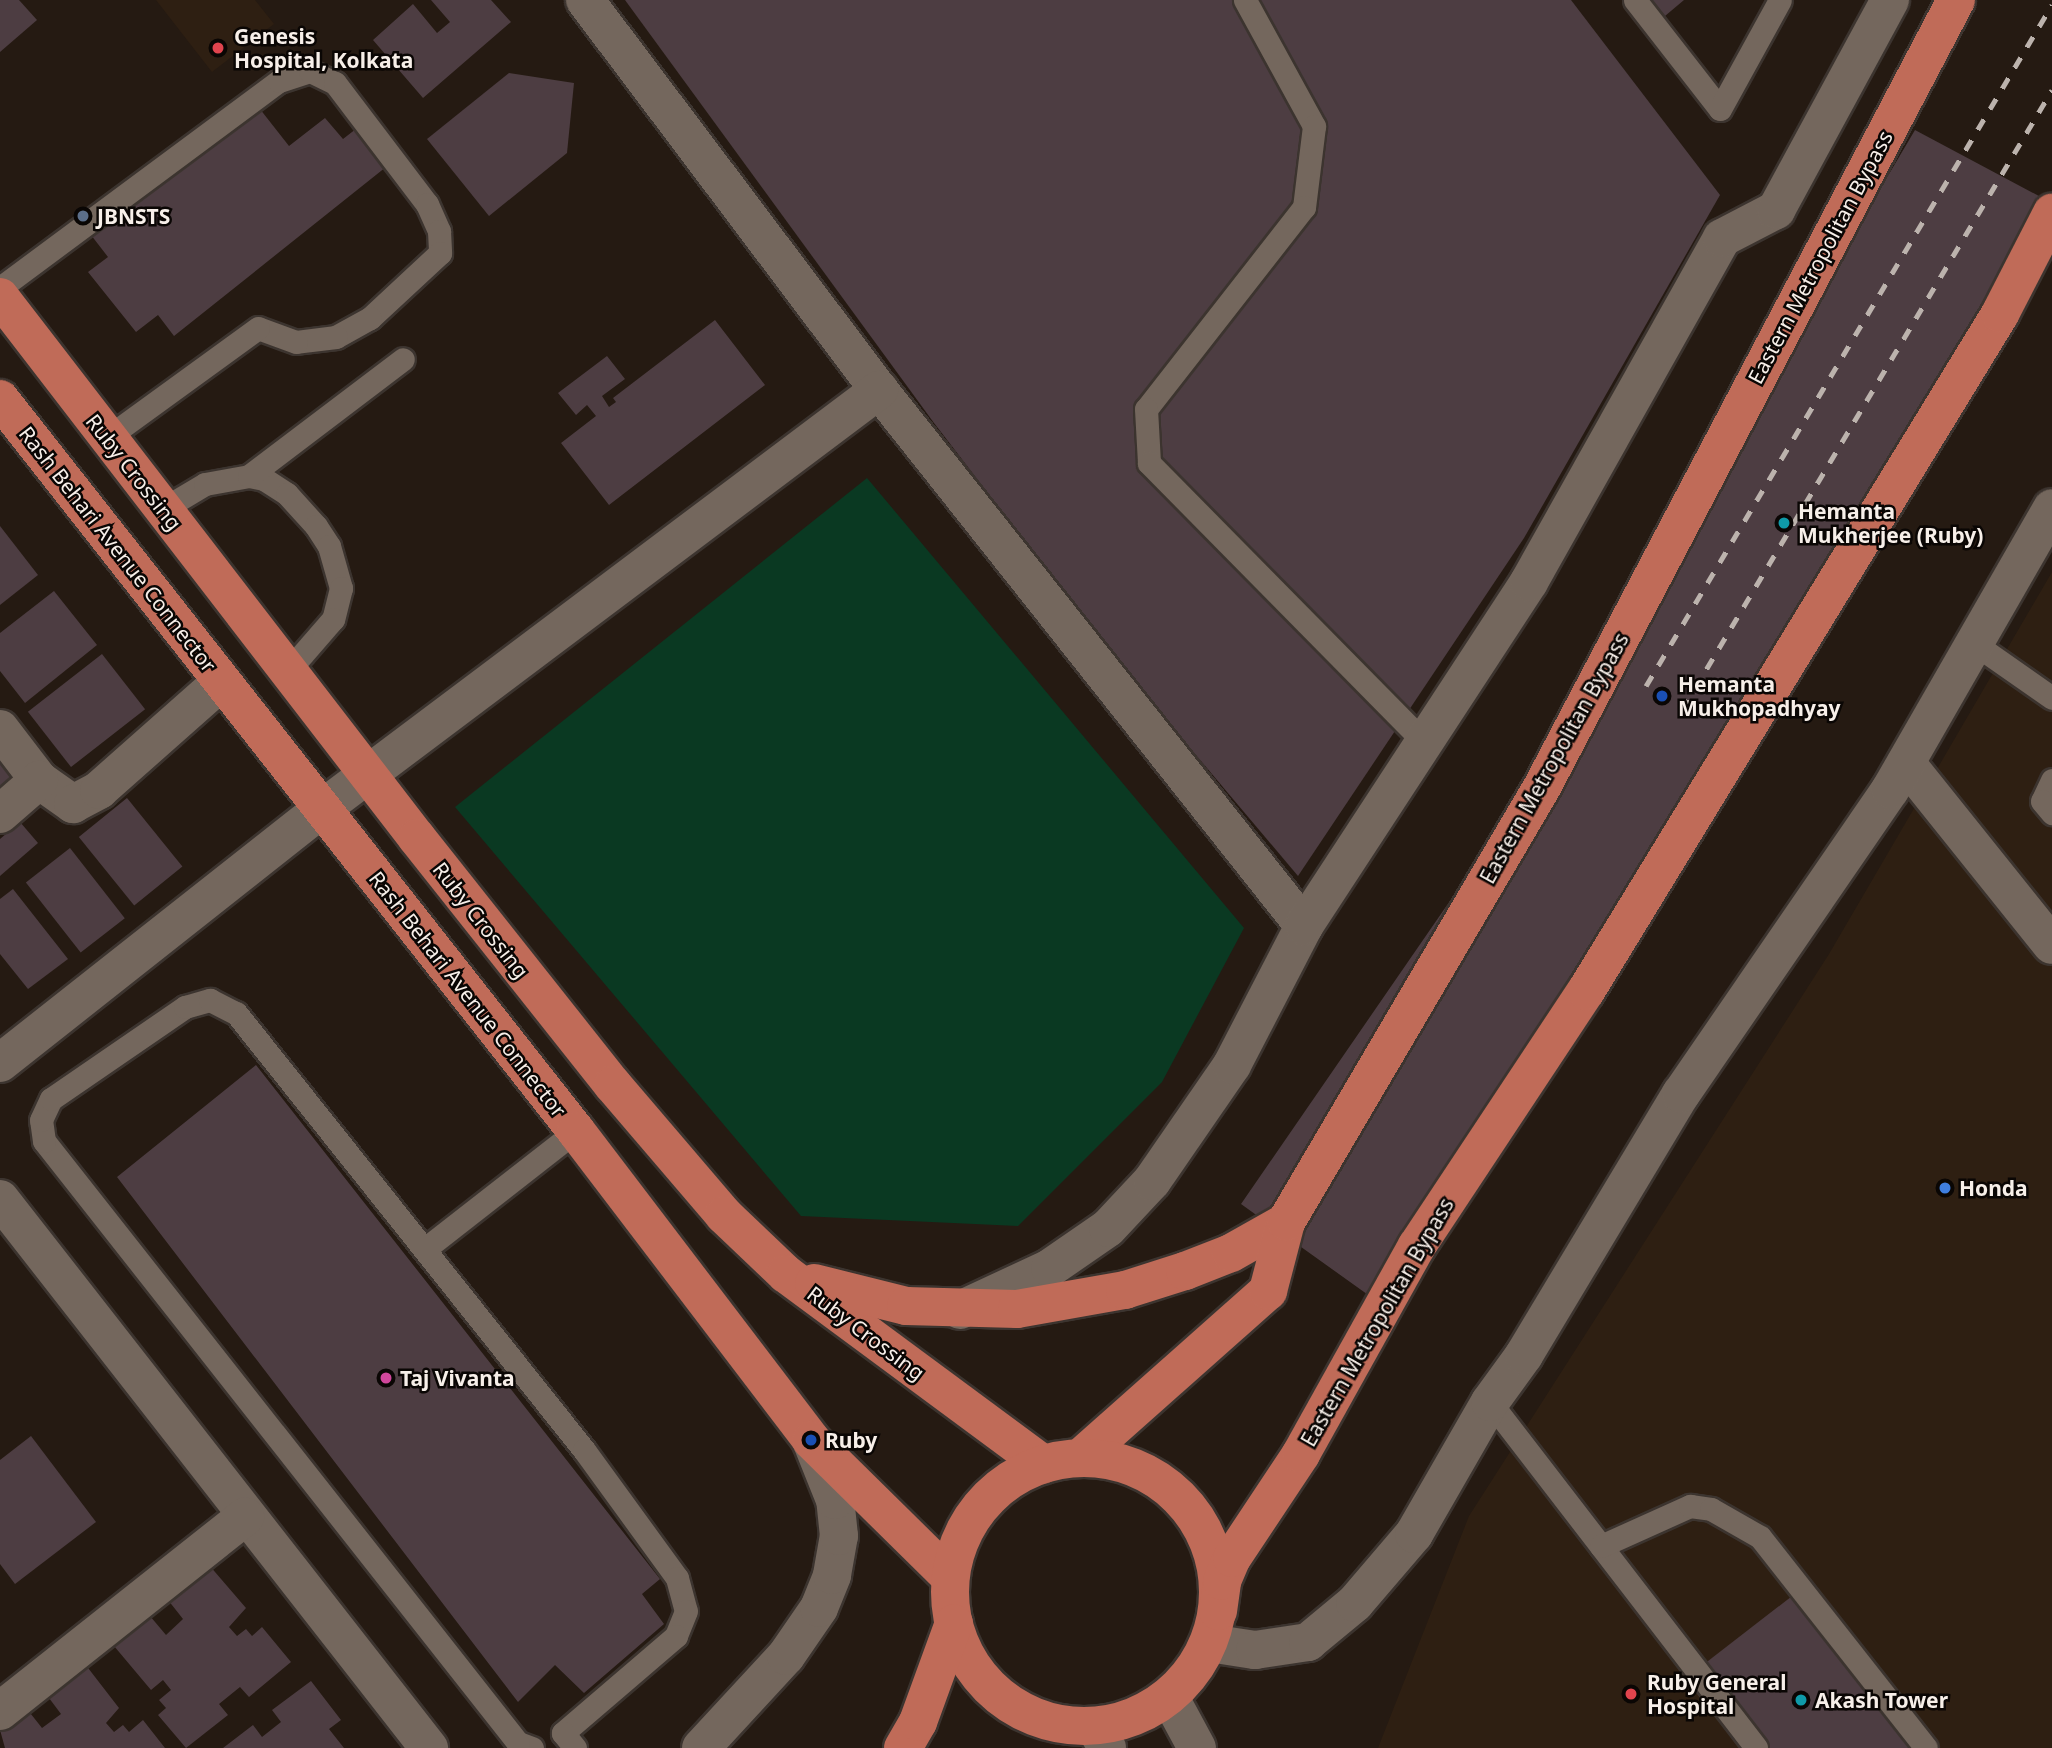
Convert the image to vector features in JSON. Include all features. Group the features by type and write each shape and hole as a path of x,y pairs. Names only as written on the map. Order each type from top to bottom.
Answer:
{"main road":[{"name":"Eastern Metropolitan Bypass","path":"1081,1457 1268,1291 1286,1222 1542,787 1956,0"},
{"name":"Eastern Metropolitan Bypass","path":"1213,1627 1222,1581 1233,1558 1301,1454 1417,1246 1586,991 2000,314 2052,213"},
{"name":"Ruby Crossing","path":"0,297 613,1086 724,1215 786,1274 1043,1464"},
{"name":"Rash Behari Avenue Connector","path":"0,399 576,1131 811,1440 950,1577"},
{"path":"786,1274 860,1297 960,1310 1017,1309 1125,1290 1231,1253 1286,1222"},
{"path":"1081,1457 1119,1462 1155,1478 1185,1503 1210,1548 1217,1572 1213,1627 1192,1673 1169,1696 1100,1741 1041,1719 1011,1704 985,1682 965,1655 954,1623 950,1577 960,1539 980,1506 1009,1480 1043,1464 1081,1457"},
{"path":"904,1748 918,1722 954,1623"}],"street":[{"path":"585,0 879,390 1304,926"},
{"path":"960,1310 1050,1268 1108,1228 1152,1181 1232,1065 1304,926 1529,582 1723,238 1776,210 1890,0"},
{"path":"0,1063 323,808 879,390"},
{"path":"1213,1627 1255,1650 1308,1642 1355,1603 1414,1534 1490,1402 1524,1355 1681,1094 1906,764 2052,509"},
{"path":"0,729 39,780 73,804 99,790 222,681"},
{"path":"1906,764 2052,945"},
{"path":"0,814 39,780"},
{"path":"0,1199 244,1517 429,1748"},
{"path":"701,1748 786,1656 819,1608 832,1575 839,1536 835,1500 811,1440"},
{"path":"0,1711 244,1517"},
{"path":"1169,1696 1197,1748"}],"lane":[{"path":"1245,0 1314,126 1304,207 1146,409 1149,463 1424,742"},
{"path":"1635,0 1720,109 1780,0"},
{"path":"0,288 279,81 310,71 335,83 427,204 439,231 440,253 370,318 336,337 296,342 258,328 108,437"},
{"path":"249,476 403,359"},
{"path":"163,509 205,484 249,476 264,479 287,494 316,526 329,546 341,588 333,619 288,671"},
{"path":"1975,644 2052,698"},
{"path":"2052,780 2042,801 2052,813"},
{"path":"532,1748 518,1743 44,1141 41,1121 51,1099 185,1007 210,1000 236,1013 426,1248 652,1538 677,1578 686,1611 676,1636 569,1740 538,1748"},
{"path":"426,1248 576,1131"},
{"path":"1490,1402 1756,1748"},
{"path":"1601,1546 1690,1506 1711,1508 1760,1537 1926,1748"}],"shaded area":[{"name":"Genesis Hospital, Kolkata","path":"156,0 255,0 274,24 212,72"},
{"path":"2052,572 2052,1748 1378,1748 1469,1516 1829,954"}],"green space":[{"path":"867,478 1244,928 1162,1082 1018,1226 801,1216 455,807"}],"building":[{"path":"0,0 19,0 37,20 0,52"},
{"path":"431,0 491,0 511,22 423,98 373,40 413,4 437,33 450,22"},
{"path":"625,0 1571,0 1720,195 1524,538 1298,876 1125,671 934,423"},
{"path":"1652,0 1684,0 1665,16"},
{"path":"509,73 574,83 567,153 489,216 427,139"},
{"path":"256,104 289,146 325,118 343,139 361,125 391,163 174,336 158,315 136,332 88,272 108,257 91,235"},
{"name":"Hemanta Mukherjee (Ruby)","path":"1915,130 2052,203 2052,238 1661,910 1392,1312 1241,1204 1514,808"},
{"path":"715,320 765,385 609,505 561,443 596,416 587,405 576,415 558,393 607,356 625,379 602,396 609,407 616,402 613,398"},
{"path":"0,526 38,575 0,605"},
{"path":"54,591 97,645 25,703 0,671 0,633"},
{"path":"102,654 145,709 71,767 28,712"},
{"path":"0,753 23,786 0,802"},
{"path":"127,798 182,866 134,905 79,837"},
{"path":"20,822 38,843 0,876 0,839"},
{"path":"70,848 125,918 81,953 26,882"},
{"path":"13,889 68,959 28,989 0,954 0,899"},
{"name":"Taj Vivanta","path":"256,1065 660,1579 642,1594 664,1624 584,1693 555,1665 518,1702 117,1177"},
{"path":"31,1436 96,1522 15,1584 0,1564 0,1460"},
{"path":"209,1565 246,1608 229,1627 237,1636 246,1629 252,1636 262,1627 291,1662 249,1697 240,1687 219,1704 228,1715 186,1748 158,1715 166,1708 159,1700 171,1690 163,1680 151,1690 114,1646 150,1616 166,1635 183,1619 168,1600"},
{"name":"Akash Tower","path":"1796,1593 1918,1748 1758,1748 1699,1668"},
{"path":"85,1664 119,1708 106,1723 114,1732 123,1725 129,1732 143,1720 165,1748 5,1748 0,1730 27,1709 42,1728 61,1714 46,1694"},
{"path":"311,1681 341,1720 329,1729 344,1748 223,1748 253,1725 262,1737 281,1722 272,1710"}],"railway":[{"path":"1646,686 2052,5"},
{"path":"1682,710 2052,90"}],"place":[{"name":"Genesis Hospital, Kolkata","path":"218,48"},
{"name":"JBNSTS","path":"83,216"},
{"name":"Hemanta Mukherjee (Ruby)","path":"1784,523"},
{"name":"Hemanta Mukhopadhyay","path":"1662,696"},
{"name":"Honda","path":"1945,1188"},
{"name":"Taj Vivanta","path":"386,1378"},
{"name":"Ruby","path":"811,1440"},
{"name":"Ruby General Hospital","path":"1631,1694"},
{"name":"Akash Tower","path":"1801,1700"}]}
